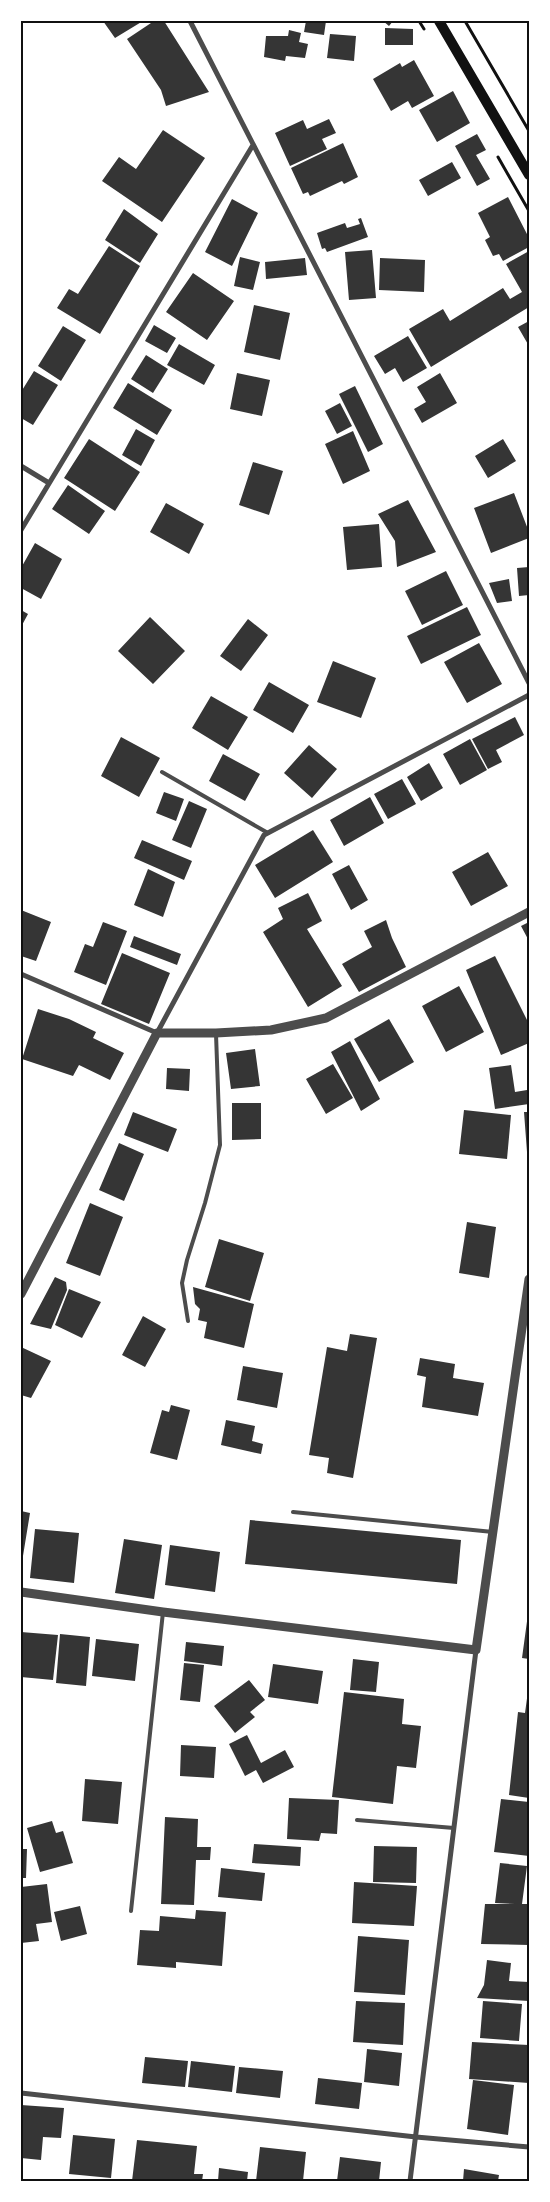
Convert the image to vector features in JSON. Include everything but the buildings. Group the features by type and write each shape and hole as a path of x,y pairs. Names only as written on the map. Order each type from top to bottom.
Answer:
{"main road":[{"path":"439,21 529,175"}],"street":[{"path":"190,21 529,682"},
{"path":"21,530 253,145"},
{"path":"21,466 49,483"},
{"path":"21,1294 157,1032 264,835 529,695"},
{"path":"21,974 157,1032 216,1033 271,1030 326,1018 529,912"},
{"path":"410,2181 476,1650 529,1278"},
{"path":"21,1592 163,1612 476,1650"},
{"path":"21,2092 416,2137 529,2147"}],"lane":[{"path":"162,772 268,833"},
{"path":"188,1321 182,1283 220,1145 216,1033"},
{"path":"294,1512 493,1532"},
{"path":"130,1910 163,1612"},
{"path":"358,1820 454,1828"}],"path":[{"path":"465,21 529,131"}]}
